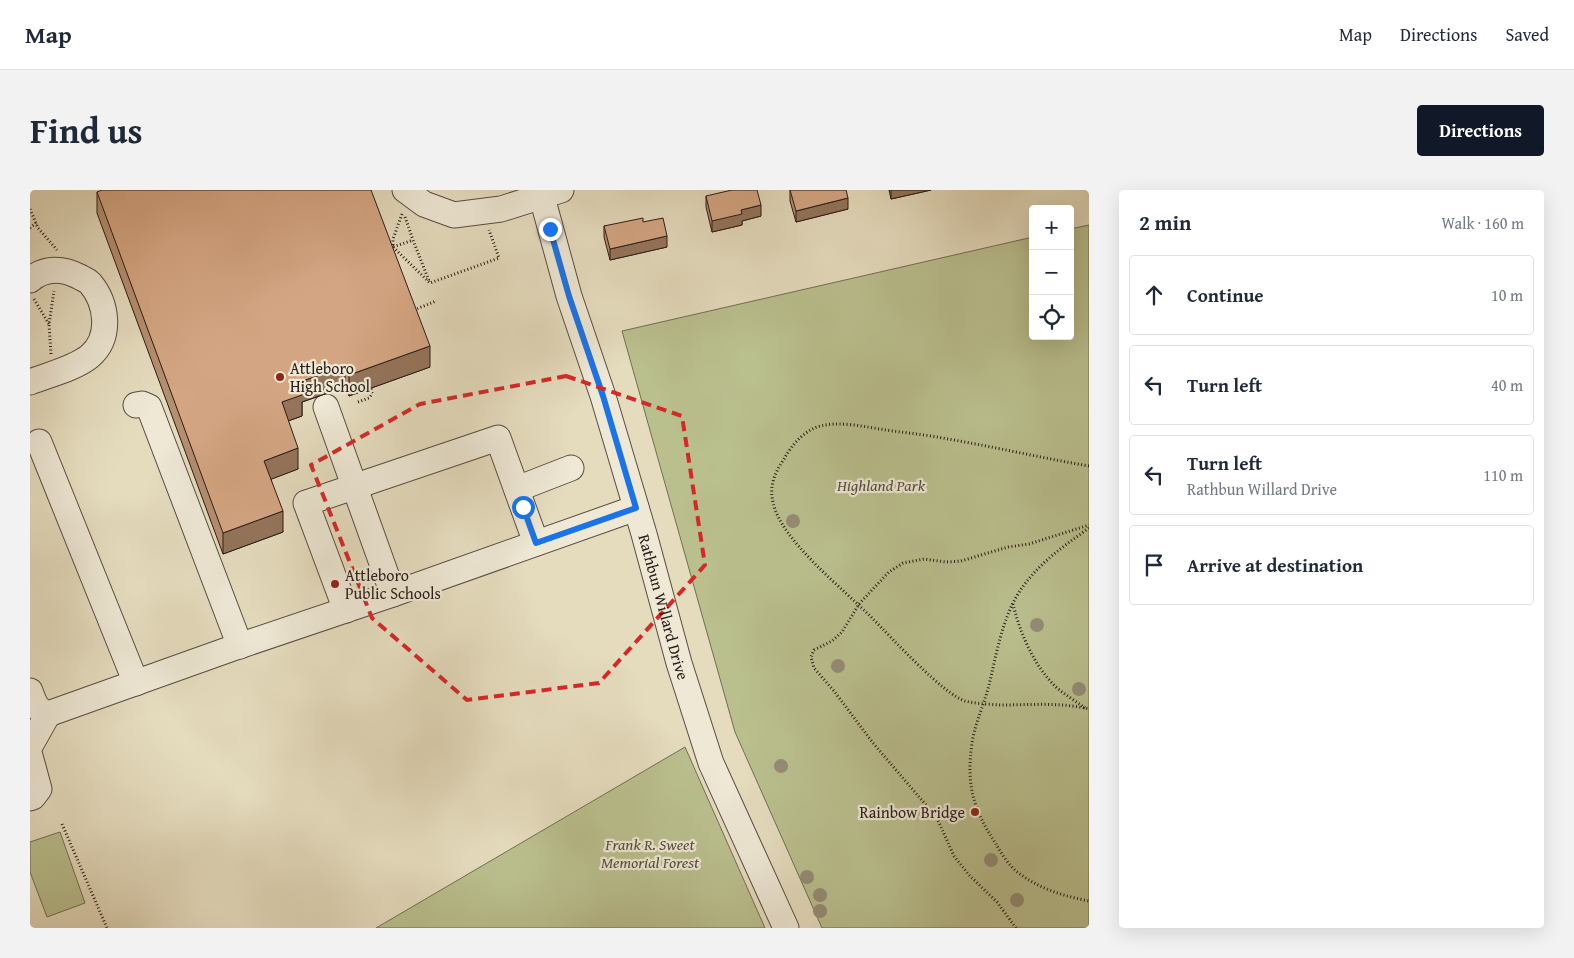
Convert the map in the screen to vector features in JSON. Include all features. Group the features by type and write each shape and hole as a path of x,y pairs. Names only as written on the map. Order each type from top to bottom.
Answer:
{"street":[{"path":"418,195 454,215 501,209 521,204 547,192"},
{"name":"Rathbun Willard Drive","path":"547,192 569,296 603,396 679,663 711,763 786,928"},
{"path":"30,382 89,357 100,342 105,318 99,298 89,281 74,274 59,270 48,270 38,274 31,288"},
{"path":"136,405 142,404 149,407 240,646"},
{"path":"326,407 393,594"},
{"path":"346,610 306,503 498,438 536,543"},
{"path":"39,442 136,683"},
{"path":"516,489 571,468"},
{"path":"30,691 36,706 41,712 48,714 636,508"},
{"path":"30,746 48,714"},
{"path":"30,756 39,789 30,798"}],"path":[{"path":"30,209 36,223 59,252"},
{"path":"393,247 404,209 405,218 430,283"},
{"path":"30,228 36,223"},
{"path":"430,283 499,258 488,227"},
{"path":"386,250 413,240"},
{"path":"393,247 430,283"},
{"path":"52,360 49,324 55,287"},
{"path":"31,288 49,324"},
{"path":"409,312 436,301"},
{"path":"358,402 369,398 372,394 372,388"},
{"path":"1088,709 1051,704 984,704 964,701 942,686 859,604 829,579 790,536 776,512 772,494 774,475 799,438 816,427 832,425 851,425 937,437 1089,466"},
{"path":"1016,928 997,902 968,875 954,856 937,818 873,743 814,668 810,658 814,650 832,641 842,632 859,604 889,572 903,563 924,559 946,562 961,561 1089,527"},
{"path":"1089,527 1045,560 1013,603 1002,633 972,743 971,784 974,804 980,819 1002,854 1016,871 1054,893 1089,901"},
{"path":"1013,603 1017,621 1042,672 1057,688 1088,709"},
{"path":"62,824 107,928"}],"highlighted area":[{"path":"566,376 682,416 705,565 599,683 467,700 372,618 311,465 420,404"}],"green space":[{"name":"Highland Park","path":"1089,225 1089,928 822,928 735,732 622,331 1029,238 1029,340 1074,340 1074,228"},
{"name":"Frank R. Sweet Memorial Forest","path":"685,747 765,928 376,928"},
{"path":"60,832 85,903 47,917 30,872 30,842"}],"building":[{"name":"Attleboro High School","path":"102,190 371,190 430,346 349,375 345,366 297,383 302,395 282,402 298,448 264,461 283,511 223,533 97,192"},
{"path":"732,190 757,190 761,205 741,210 742,214 712,221 706,196"},
{"path":"790,190 846,190 848,198 796,211"},
{"path":"643,218 643,222 663,218 667,236 610,249 604,226"}],"place":[{"name":"Attleboro High School","path":"280,377"},
{"name":"Attleboro Public Schools","path":"335,584"},
{"name":"Rainbow Bridge","path":"975,812"}],"route":[{"path":"523,507 536,543 636,508 603,396 569,296 550,229"}]}
